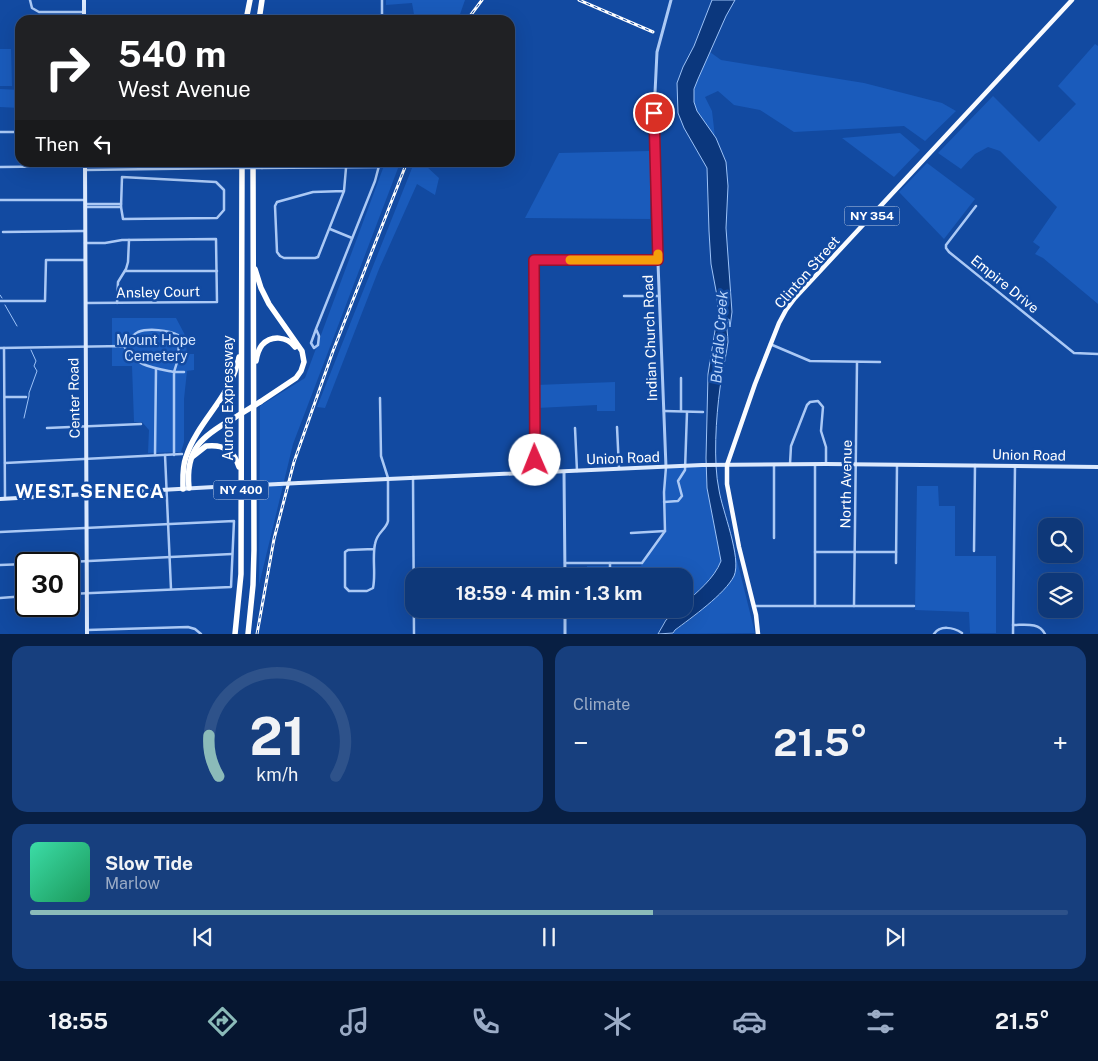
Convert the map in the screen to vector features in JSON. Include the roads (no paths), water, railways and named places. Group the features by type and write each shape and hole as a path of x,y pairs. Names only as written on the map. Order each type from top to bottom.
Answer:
{"highway":[{"path":"247,15 250,0"},
{"path":"260,15 262,0"},
{"name":"Aurora Expressway","path":"235,634 241,574 242,167"},
{"name":"Aurora Expressway","path":"248,634 253,576 253,167"},
{"path":"191,446 211,428 260,401 296,378 301,372 304,362 302,351 261,288 256,274 252,251"},
{"path":"254,370 261,346 272,339 279,338 292,342 301,356 300,367 294,377 260,401"},
{"path":"186,488 183,468 191,446 232,383 241,346"},
{"path":"186,488 193,450 209,433 234,416"},
{"path":"190,459 206,446 220,446 235,456 241,475"}],"main road":[{"path":"84,0 84,12"},
{"name":"Clinton Street","path":"758,634 754,606 739,547 725,465 781,319 790,303 1072,0"},
{"name":"Center Road","path":"85,167 87,632"},
{"name":"Union Road","path":"0,499 388,478 702,465 826,464 1098,468"}],"street":[{"path":"30,0 32,8 38,12 84,12"},
{"path":"382,0 382,15"},
{"name":"Indian Church Road","path":"666,467 654,138 656,61 659,41 672,0"},
{"path":"0,132 15,132"},
{"path":"0,167 15,167"},
{"path":"158,167 379,168 316,329 311,343 314,348 317,347 319,342 316,329"},
{"path":"344,191 313,192 277,202 275,206 277,252 280,256 284,258 318,257 344,191 346,168"},
{"path":"122,177 216,182 224,190 224,210 218,218 123,219 121,206 122,177"},
{"path":"0,200 121,206"},
{"name":"Empire Drive","path":"976,206 946,245 949,252 1074,353 1098,354"},
{"path":"330,229 352,238"},
{"path":"3,232 85,231"},
{"name":"Ansley Court","path":"85,244 105,244 129,240 216,239 217,271 217,302 86,303"},
{"path":"118,303 118,286 128,259 129,240"},
{"path":"0,301 45,301 46,260 85,260"},
{"path":"535,473 534,260 658,260"},
{"path":"125,271 217,271"},
{"path":"624,296 659,296"},
{"path":"124,346 138,332 161,331 178,335 179,360 174,372 174,455"},
{"path":"770,344 810,360 880,362"},
{"path":"0,348 124,346"},
{"path":"124,346 134,360 156,369 184,372"},
{"path":"4,348 5,498"},
{"name":"North Avenue","path":"854,606 857,362"},
{"path":"156,369 156,456"},
{"path":"681,378 681,412"},
{"path":"4,397 26,396"},
{"path":"374,549 348,550 345,552 346,590 367,590 373,588 374,549 377,535 387,526 388,521 388,478 381,456 380,398"},
{"path":"790,464 790,446 807,405 818,401 823,407 821,431 826,447 826,464"},
{"path":"0,402 5,402"},
{"path":"664,411 704,412"},
{"path":"664,502 678,501 682,496 678,481 685,467 687,412"},
{"path":"47,428 141,424"},
{"path":"617,427 619,469"},
{"path":"575,428 577,471"},
{"path":"5,463 182,454"},
{"path":"165,455 171,589"},
{"path":"774,464 774,538"},
{"path":"815,464 815,606"},
{"path":"896,563 897,465"},
{"path":"974,551 975,466"},
{"path":"1013,634 1015,466"},
{"path":"565,563 642,562 665,531 666,467"},
{"path":"564,472 565,568"},
{"path":"413,477 414,634"},
{"path":"0,532 234,521 231,587 80,593"},
{"path":"631,533 665,531"},
{"path":"815,552 896,552"},
{"path":"80,561 232,554"},
{"path":"610,563 610,568"},
{"path":"0,565 15,564"},
{"path":"0,598 15,597"},
{"path":"754,606 914,606"},
{"path":"565,618 565,634"},
{"path":"1013,625 1037,626 1045,634"},
{"path":"87,632 188,627 195,629 201,634"},
{"path":"934,634 942,628 950,628 962,632"}],"water":[{"name":"Buffalo Creek","path":"712,0 735,0 698,79 694,89 694,102 697,111 716,138 726,162 728,186 726,228 732,312 730,327 729,319 727,320 728,342 716,426 716,453 717,479 734,546 736,568 730,583 693,616 693,596 710,579 721,561 707,488 708,374 718,312 711,264 707,168 684,128 678,113 677,83"},
{"path":"668,618 690,618 673,633 658,634"}],"waterway":[{"path":"5,305 17,326"},
{"path":"24,418 29,393 37,371 34,366 36,361 31,350"}],"railway":[{"path":"471,15 482,0"},
{"path":"579,0 653,32"},
{"path":"257,634 274,539 294,462 333,351 405,167"}],"district":[{"name":"WEST SENECA","path":"90,491"}],"park label":[{"name":"Mount Hope Cemetery","path":"156,348"}]}
